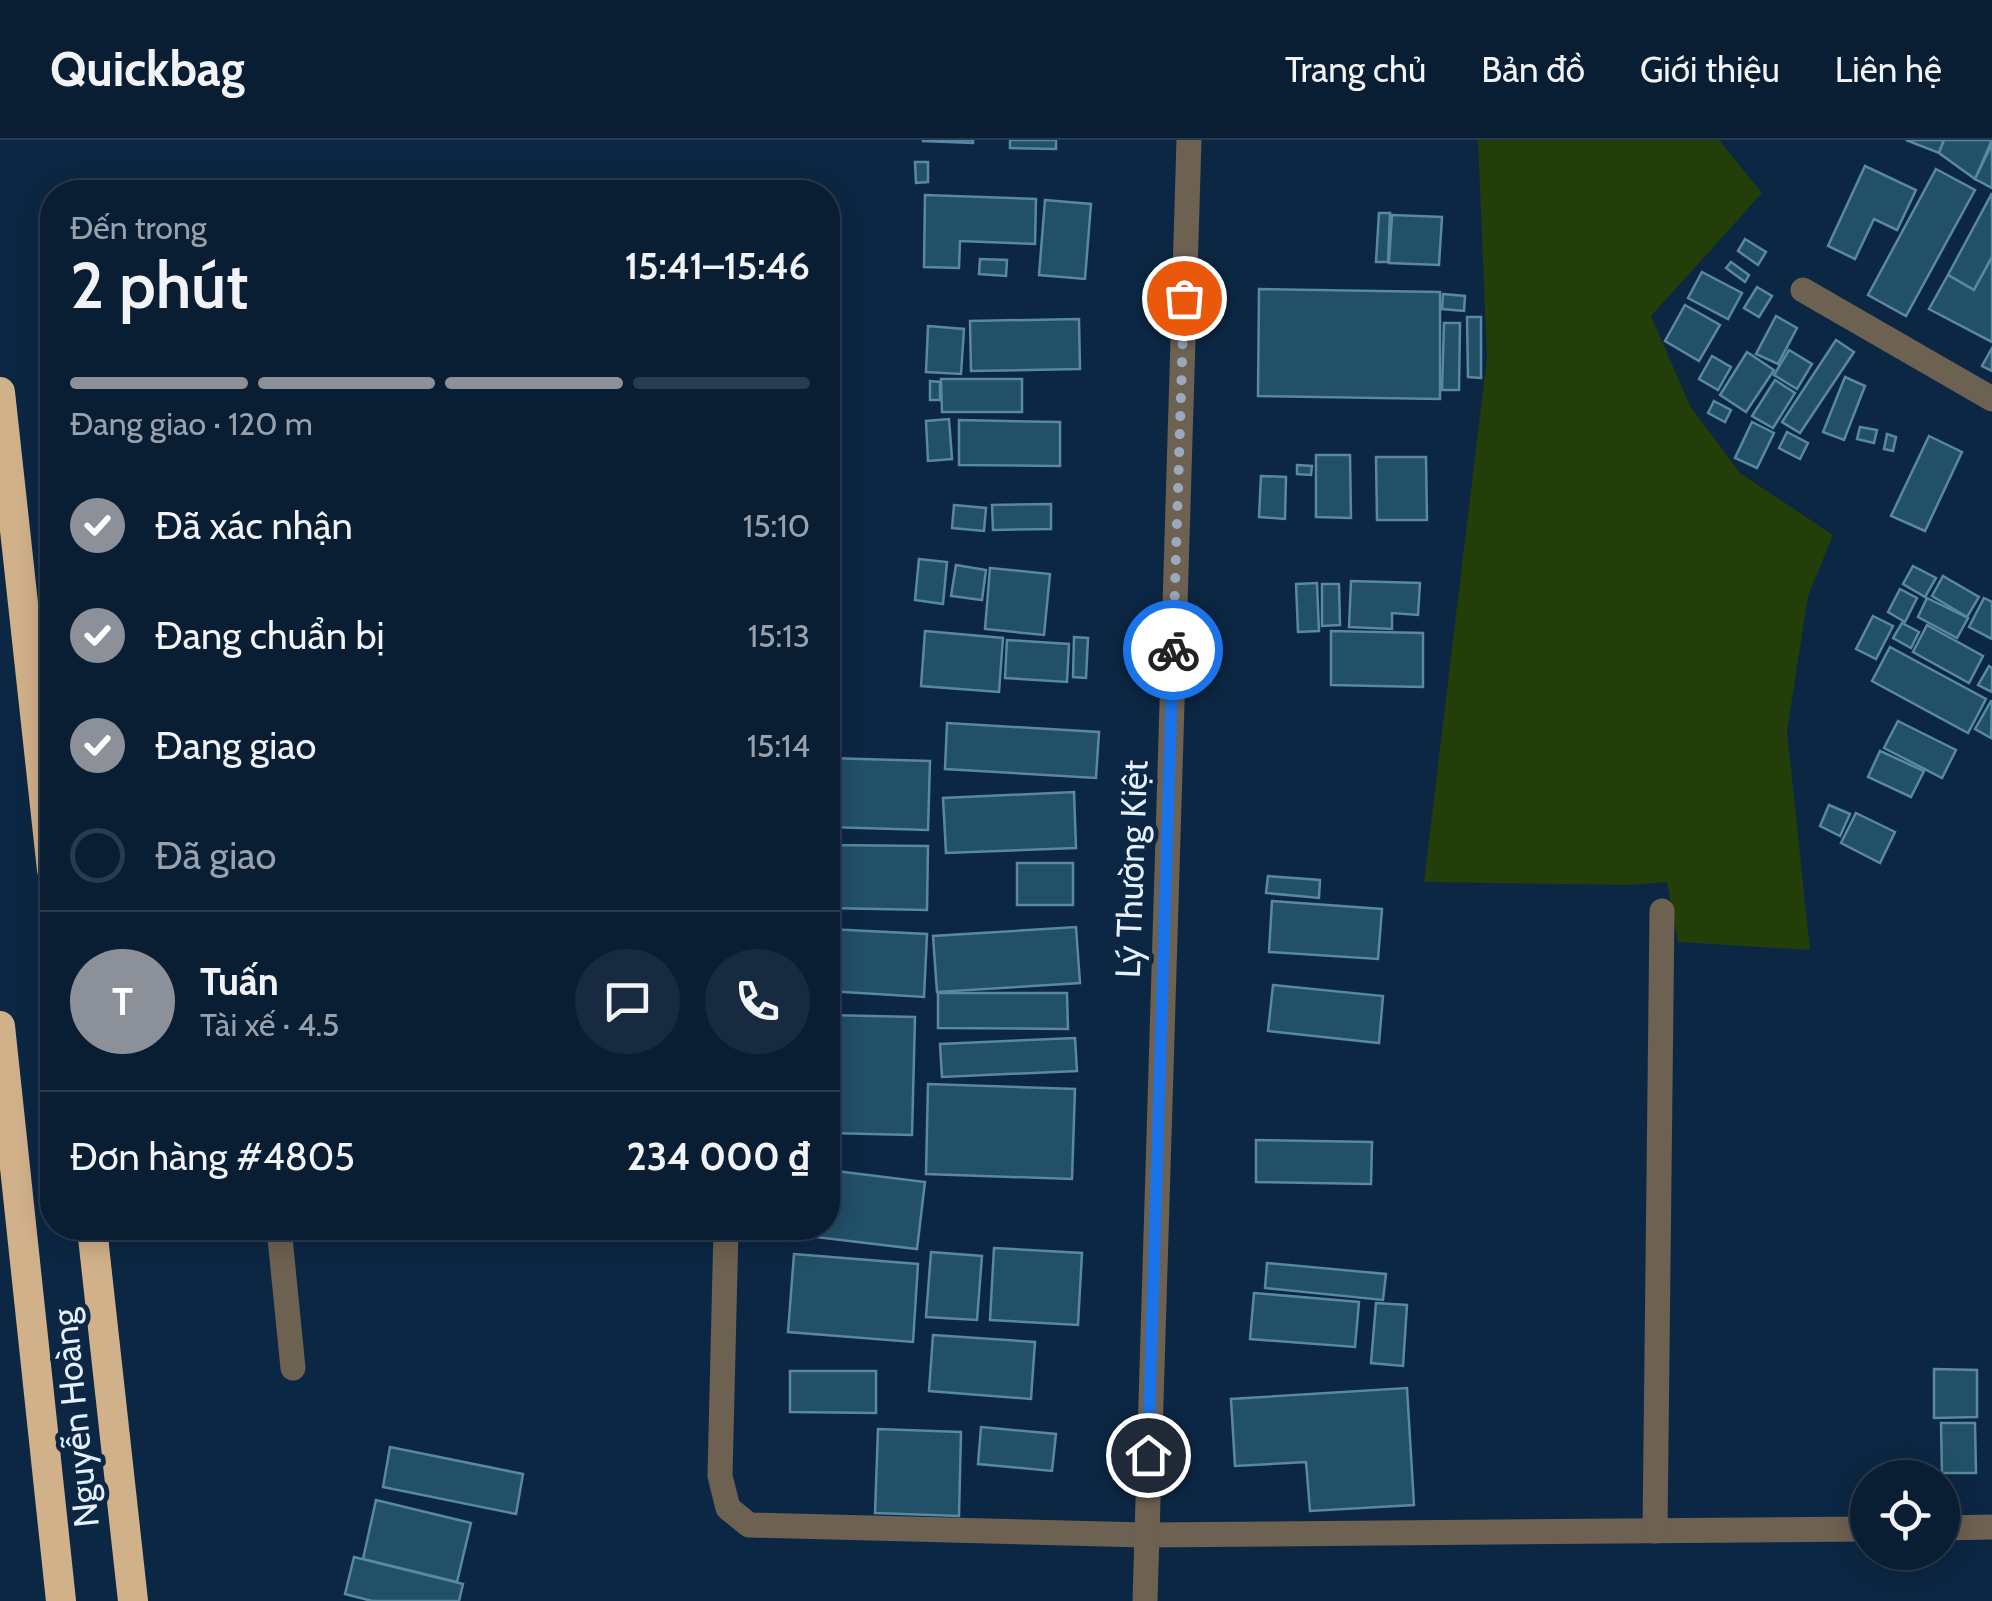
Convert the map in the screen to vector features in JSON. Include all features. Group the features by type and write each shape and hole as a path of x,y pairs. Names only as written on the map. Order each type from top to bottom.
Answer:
{"highway":[{"path":"0,392 40,760"},
{"name":"Nguyễn Hoàng","path":"0,1026 61,1601"},
{"name":"Nguyễn Hoàng","path":"93,1240 133,1601"}],"street":[{"name":"Lý Thường Kiệt","path":"1146,1601 1189,140"},
{"path":"1804,290 1992,399"},
{"path":"1656,1531 1662,910"},
{"path":"280,1240 293,1368"},
{"path":"726,1240 720,1476 728,1508 749,1524 1146,1535 1850,1529"},
{"path":"1960,1528 1992,1527"}],"green space":[{"path":"1478,140 1719,140 1762,193 1651,316 1690,406 1740,473 1833,535 1808,596 1787,731 1810,950 1678,942 1667,882 1424,882 1487,357"}],"building":[{"path":"973,140 973,143 923,141"},
{"path":"1010,140 1056,140 1056,149 1010,148"},
{"path":"1906,140 1944,140 1939,153"},
{"path":"1944,140 1992,140 1975,179 1939,153"},
{"path":"1992,144 1992,188 1975,179"},
{"path":"915,162 928,162 928,182 916,183"},
{"path":"1865,166 1916,190 1897,230 1874,219 1855,259 1828,246"},
{"path":"1936,169 1975,190 1906,316 1868,295"},
{"path":"1992,193 1992,257 1974,290 1948,275"},
{"path":"925,195 1036,199 1035,244 960,241 959,268 924,267"},
{"path":"1045,200 1091,204 1085,279 1039,275"},
{"path":"1379,213 1390,213 1388,262 1376,262"},
{"path":"1392,215 1442,217 1439,265 1389,263"},
{"path":"1745,239 1766,252 1758,265 1738,251"},
{"path":"1992,257 1992,342 1929,309 1948,275 1974,290"},
{"path":"980,259 1007,260 1006,276 979,274"},
{"path":"1731,262 1749,275 1745,282 1726,268"},
{"path":"1702,272 1742,293 1728,319 1688,298"},
{"path":"1757,287 1772,296 1759,317 1744,308"},
{"path":"1259,289 1440,292 1440,399 1258,396"},
{"path":"1443,294 1465,296 1464,311 1442,309"},
{"path":"1685,305 1720,325 1699,361 1665,341"},
{"path":"1776,316 1797,328 1778,364 1756,354"},
{"path":"1467,317 1481,317 1481,378 1468,377"},
{"path":"1079,319 1080,369 971,371 970,321"},
{"path":"1444,323 1460,323 1459,390 1442,390"},
{"path":"928,326 964,329 961,374 926,372"},
{"path":"1836,340 1854,352 1800,433 1782,422"},
{"path":"1992,348 1992,371 1982,366"},
{"path":"1789,350 1812,364 1797,389 1774,375"},
{"path":"1747,352 1774,370 1746,412 1720,395"},
{"path":"1712,356 1731,367 1718,390 1699,379"},
{"path":"1845,377 1865,386 1844,440 1823,432"},
{"path":"941,379 1022,379 1022,412 942,412"},
{"path":"1775,380 1795,393 1773,428 1752,416"},
{"path":"930,381 940,382 940,400 930,400"},
{"path":"1714,401 1731,410 1725,422 1708,413"},
{"path":"949,419 952,459 928,461 926,421"},
{"path":"959,420 1060,422 1060,466 959,465"},
{"path":"1752,422 1774,433 1757,468 1735,458"},
{"path":"1860,427 1877,430 1874,443 1857,439"},
{"path":"1787,432 1808,443 1800,459 1779,448"},
{"path":"1887,434 1896,437 1893,451 1884,449"},
{"path":"1929,436 1962,452 1925,531 1891,516"},
{"path":"1316,455 1350,455 1351,518 1316,517"},
{"path":"1376,457 1426,457 1427,520 1377,520"},
{"path":"1297,465 1312,466 1311,475 1297,474"},
{"path":"1261,476 1286,477 1285,519 1259,517"},
{"path":"1051,504 1051,529 993,530 992,505"},
{"path":"954,505 986,508 984,531 952,528"},
{"path":"919,559 947,562 943,604 915,600"},
{"path":"956,565 986,570 982,600 951,596"},
{"path":"1913,566 1936,578 1925,597 1903,584"},
{"path":"990,568 1050,574 1044,635 985,629"},
{"path":"1943,576 1979,597 1967,617 1932,596"},
{"path":"1351,581 1420,583 1418,615 1392,613 1392,629 1349,627"},
{"path":"1317,583 1319,631 1298,632 1296,584"},
{"path":"1322,584 1339,584 1340,625 1322,626"},
{"path":"1900,589 1917,598 1905,622 1888,612"},
{"path":"1927,598 1968,618 1957,638 1918,617"},
{"path":"1984,598 1992,602 1992,639 1969,627"},
{"path":"1873,616 1893,626 1876,659 1856,649"},
{"path":"1902,623 1919,632 1911,648 1893,638"},
{"path":"1927,625 1983,656 1969,683 1913,652"},
{"path":"925,631 1003,638 999,692 921,686"},
{"path":"1331,631 1423,633 1423,687 1331,685"},
{"path":"1074,637 1088,638 1086,678 1073,677"},
{"path":"1007,640 1069,644 1067,682 1005,678"},
{"path":"1890,647 1986,699 1968,733 1872,681"},
{"path":"1989,666 1992,668 1992,692 1978,685"},
{"path":"1992,701 1991,738 1975,729"},
{"path":"1898,721 1956,750 1942,778 1884,748"},
{"path":"947,723 1099,732 1096,778 945,769"},
{"path":"1880,751 1924,771 1911,797 1868,777"},
{"path":"840,758 930,761 928,830 840,827"},
{"path":"1074,792 1076,848 946,853 943,798"},
{"path":"1829,805 1850,814 1840,836 1820,826"},
{"path":"1856,813 1895,832 1880,863 1841,843"},
{"path":"840,845 928,846 927,910 840,908"},
{"path":"1017,863 1073,863 1073,905 1017,905"},
{"path":"1268,876 1320,880 1319,898 1266,893"},
{"path":"1272,901 1382,909 1378,959 1269,952"},
{"path":"1076,927 1080,983 937,992 933,936"},
{"path":"840,930 927,934 924,997 840,992"},
{"path":"1273,985 1383,996 1379,1043 1268,1031"},
{"path":"938,993 1067,993 1068,1029 938,1028"},
{"path":"840,1015 915,1017 912,1135 840,1133"},
{"path":"1075,1038 1077,1071 942,1077 940,1044"},
{"path":"928,1084 1075,1089 1072,1179 926,1174"},
{"path":"1256,1140 1372,1142 1371,1184 1256,1182"},
{"path":"840,1171 925,1182 917,1249 840,1240"},
{"path":"994,1248 1082,1253 1078,1325 990,1320"},
{"path":"931,1252 982,1256 977,1320 926,1317"},
{"path":"794,1254 918,1264 913,1342 788,1332"},
{"path":"1267,1263 1386,1274 1383,1300 1265,1288"},
{"path":"1254,1293 1359,1302 1355,1347 1250,1339"},
{"path":"1376,1303 1407,1305 1403,1366 1371,1363"},
{"path":"933,1335 1035,1342 1031,1399 929,1391"},
{"path":"1934,1369 1977,1370 1977,1417 1934,1418"},
{"path":"790,1371 876,1371 876,1413 790,1412"},
{"path":"1407,1388 1414,1505 1310,1511 1306,1462 1235,1466 1231,1399"},
{"path":"1941,1423 1975,1423 1976,1473 1960,1473 1960,1460 1942,1460"},
{"path":"981,1427 1056,1434 1052,1471 978,1464"},
{"path":"878,1429 961,1432 959,1516 875,1513"},
{"path":"390,1447 523,1474 516,1514 383,1487"},
{"path":"376,1500 471,1523 457,1582 363,1559"},
{"path":"354,1557 463,1584 459,1601 372,1601 345,1594"}],"way so far":[{"path":"1173,650 1184,298"}],"route":[{"path":"1148,1455 1173,650"}]}
